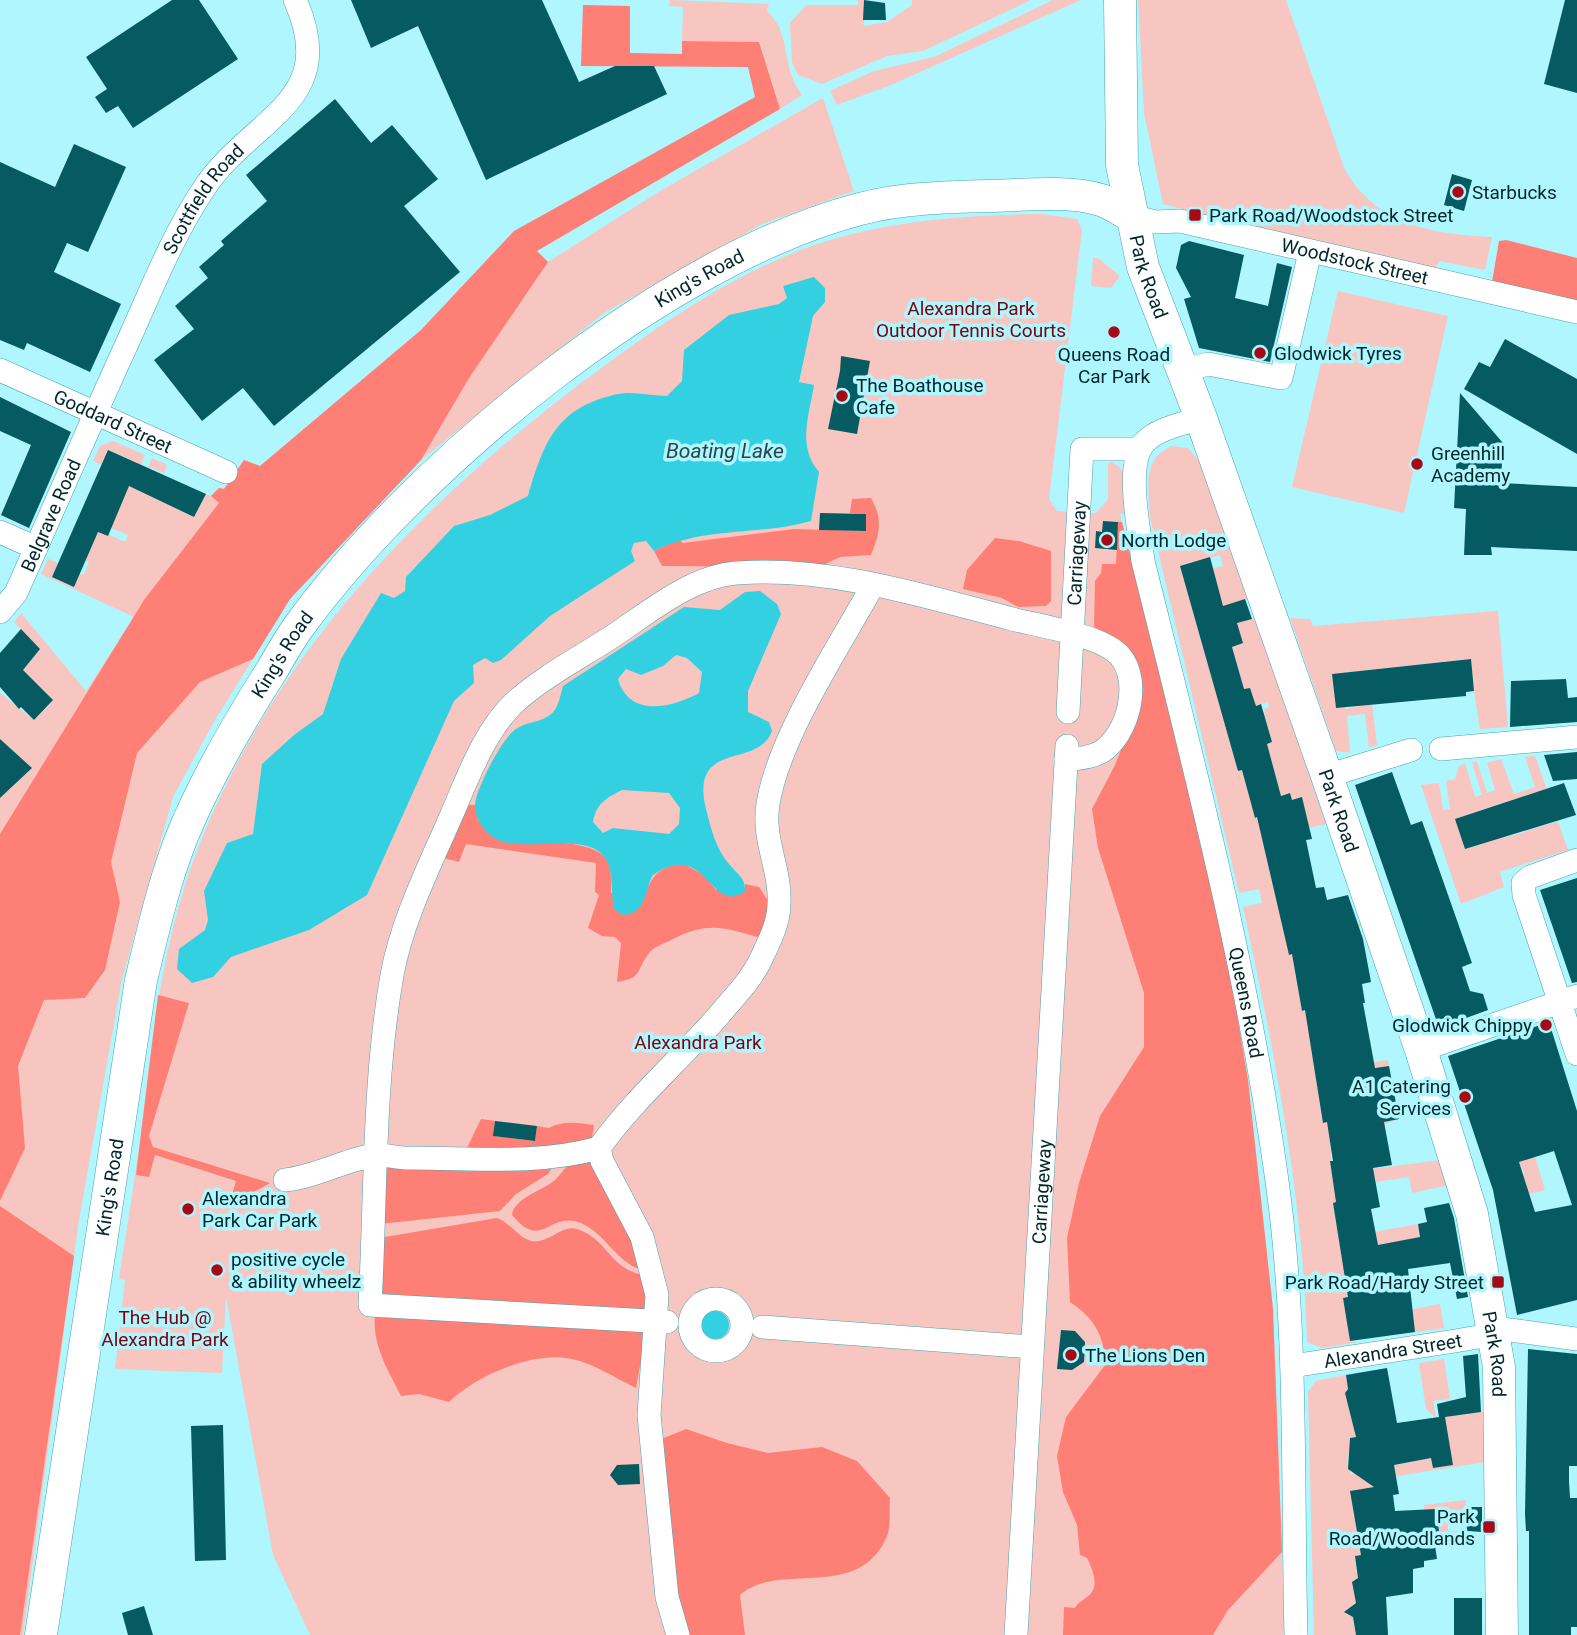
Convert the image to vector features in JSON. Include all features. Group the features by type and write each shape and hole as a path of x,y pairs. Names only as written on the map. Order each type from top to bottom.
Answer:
{"street":[{"name":"Scottfield Road","path":"96,413 156,281 203,190 234,153 295,94 306,73 309,47 295,0"},
{"name":"Park Road","path":"1120,0 1122,165 1143,267 1201,418 1327,776 1421,1050 1468,1201 1499,1367 1502,1635"},
{"name":"King's Road","path":"41,1635 141,980 159,903 184,833 234,729 296,629 405,505 495,422 578,356 734,258 791,231 862,208 949,197 1088,197 1102,200 1131,216"},
{"name":"Woodstock Street","path":"1131,216 1155,222 1180,221 1577,312"},
{"path":"1181,371 1208,364 1281,378 1310,252"},
{"name":"Goddard Street","path":"0,370 226,472"},
{"name":"Belgrave Road","path":"0,612 16,593 96,413"},
{"path":"1140,449 1156,433 1201,418"},
{"name":"Carriageway","path":"1068,712 1083,449 1140,449"},
{"name":"Queens Road","path":"1140,449 1135,466 1143,561 1235,941 1278,1184 1292,1366 1296,1635"},
{"path":"0,532 36,548"},
{"path":"1032,1347 754,1327 737,1310 718,1300 700,1306 673,1322 370,1305 373,1207 392,973 468,775 494,728 514,702 673,597 713,576 764,573 873,585 1071,634"},
{"path":"285,1180 307,1178 377,1155 528,1161 566,1157 599,1148 612,1130 711,1023 760,962 774,931 779,905 766,825 776,770 788,741 873,585"},
{"name":"Carriageway","path":"1016,1635 1066,752 1080,759 1102,751 1121,730 1130,701 1130,678 1122,658 1110,648 1071,634"},
{"path":"1441,749 1577,737"},
{"path":"1327,776 1410,750"},
{"path":"1577,860 1530,877 1523,883 1524,895 1569,999 1577,1054"},
{"path":"1421,1050 1569,999"},
{"path":"599,1148 648,1254 657,1295 673,1322 700,1347 712,1351 735,1343 754,1327"},
{"path":"673,1322 649,1415 667,1597 678,1635"},
{"name":"Alexandra Street","path":"1292,1366 1356,1358 1502,1329 1577,1339"}],"green space":[{"path":"670,0 769,4 767,10 780,29 790,70 802,95 780,109 759,42 682,41 683,7 669,6"},
{"path":"858,0 864,0 864,26 887,22 912,5 912,0 1031,0 923,51 887,56 822,84 798,75 792,62 790,23 806,5 858,5"},
{"path":"1053,0 1081,0 891,85 837,105 830,91 874,71 934,57"},
{"path":"1138,0 1286,0 1345,170 1358,189 1390,215 1408,223 1448,233 1492,237 1485,270 1439,261 1434,273 1163,204 1144,113"},
{"path":"823,98 854,191 762,224 604,313 421,460 290,599 212,725 173,797 122,979 79,1220 23,1635 0,1635 0,797 32,768 0,739 0,693 34,720 53,701 41,688 16,676 40,649 14,622 21,613 86,691 134,617 41,574 48,559 58,563 52,577 84,574 89,562 85,560 99,530 125,542 128,535 111,528 136,462 109,450 102,465 93,461 100,446 113,441 145,455 135,479 142,482 152,458 167,465 164,473 150,467 139,491 194,517 206,494 211,496 219,488 224,489 244,460 260,466 421,330 514,231 548,262 660,191"},
{"name":"Alexandra Park","path":"1042,214 1077,219 1082,230 1049,499 1057,511 1096,513 1108,499 1108,464 1111,462 1118,466 1126,477 1130,490 1131,513 1120,514 1248,1080 1273,1309 1285,1635 310,1635 273,1555 226,1297 222,1373 115,1369 125,1280 119,1279 167,952 176,915 200,843 233,771 272,704 316,640 365,580 418,524 475,470 534,420 653,331 713,293 776,260 841,237 941,219"},
{"path":"1093,258 1098,258 1120,276 1111,288 1091,286"},
{"path":"1338,291 1448,316 1404,513 1292,487"},
{"path":"1172,446 1188,448 1202,465 1248,599 1233,603 1234,614 1239,622 1255,618 1326,824 1308,828 1310,839 1305,840 1299,815 1275,820 1276,828 1261,831 1272,883 1305,877 1306,885 1276,891 1289,954 1319,949 1318,939 1333,936 1325,911 1312,914 1310,904 1335,898 1339,912 1356,910 1344,912 1345,918 1336,920 1338,928 1360,923 1361,926 1346,930 1348,942 1331,946 1331,951 1293,959 1302,1011 1340,1004 1342,1013 1357,1010 1359,1021 1338,1024 1336,1018 1307,1023 1315,1064 1344,1059 1344,1054 1365,1050 1367,1063 1388,1060 1389,1066 1368,1069 1369,1073 1347,1077 1345,1071 1316,1079 1323,1122 1377,1113 1379,1123 1399,1119 1385,1124 1385,1127 1330,1137 1332,1174 1441,1160 1449,1185 1412,1193 1409,1177 1376,1182 1373,1171 1358,1174 1359,1181 1336,1185 1336,1202 1333,1203 1336,1224 1345,1226 1347,1237 1418,1224 1423,1251 1418,1238 1370,1247 1368,1237 1340,1245 1347,1287 1377,1282 1378,1286 1383,1284 1383,1286 1348,1293 1349,1297 1343,1298 1346,1311 1350,1311 1353,1327 1348,1329 1350,1341 1359,1342 1322,1348 1307,1342 1300,1232 1293,1177 1266,1015 1243,907 1262,903 1259,889 1239,893 1150,517 1149,476 1155,458","holes":["1220,555 1223,566 1213,568 1223,617 1232,615 1233,634 1239,632 1242,643 1232,647 1244,689 1250,688 1253,698 1248,701 1250,707 1268,702 1269,707 1264,709 1265,714 1257,716 1263,727 1267,726 1272,742 1267,744 1281,796 1290,793 1292,800 1302,798 1303,804 1255,818 1242,770 1238,770 1180,566"]},
{"path":"1498,611 1508,727 1480,729 1469,659 1333,674 1345,709 1372,703 1377,745 1369,748 1365,714 1347,716 1350,753 1336,751 1290,618 1310,619 1313,626"},
{"path":"1535,756 1568,850 1500,872 1504,887 1461,904 1421,785 1439,783 1443,810 1450,809 1446,781 1455,779 1459,766 1465,763 1475,797 1482,795 1472,762 1477,762 1487,793 1495,790 1487,763 1501,759 1514,794 1535,787 1525,757","holes":["1545,790 1556,822 1504,838 1493,806","1488,808 1482,844 1465,849 1456,819 1480,814 1480,810"]},
{"path":"1532,1146 1545,1190 1521,1196 1527,1187 1525,1180 1517,1182 1516,1177 1524,1174 1521,1166 1514,1168 1512,1163"},
{"path":"1440,1304 1444,1328 1415,1332 1413,1322 1392,1313"},
{"path":"1444,1359 1450,1399 1433,1401 1436,1418 1426,1409 1419,1363"},
{"path":"1346,1375 1348,1389 1345,1393 1357,1436 1350,1438 1352,1451 1349,1451 1347,1462 1351,1474 1431,1458 1433,1468 1452,1465 1436,1418 1485,1411 1486,1462 1385,1478 1386,1486 1351,1491 1354,1516 1425,1519 1424,1505 1466,1500 1466,1520 1448,1521 1448,1531 1472,1532 1427,1538 1355,1556 1360,1602 1353,1603 1350,1615 1353,1617 1356,1635 1314,1635 1308,1392 1316,1381"}],"shaded area":[{"path":"583,5 630,6 630,53 682,54 682,41 759,42 780,109 537,251 548,262 469,378 421,460 290,599 253,659 200,682 137,753 111,862 120,902 105,970 85,998 44,1000 18,1066 25,1148 0,1201 0,834 144,600 219,503 211,496 219,488 224,489 244,460 260,466 421,330 514,231 755,97 748,67 581,66"},
{"path":"1506,240 1577,258 1577,301 1492,282 1499,241"},
{"path":"871,498 879,526 871,555 840,557 819,567 662,566 654,551 678,539 683,543 794,529 866,531 866,514 850,513 852,499"},
{"path":"1118,522 1122,522 1229,966 1248,1080 1273,1309 1282,1552 1228,1610 1213,1635 1063,1635 1064,1607 1075,1608 1092,1592 1095,1583 1087,1558 1080,1555 1077,1525 1063,1492 1057,1456 1066,1417 1105,1365 1103,1345 1092,1321 1070,1302 1067,1238 1079,1183 1100,1116 1144,1047 1144,993 1098,848 1092,809 1115,765 1137,709 1114,638 1094,627 1095,581 1101,573 1102,564 1116,564"},
{"path":"995,538 1019,541 1051,551 1051,601 1046,606 1018,607 1002,598 963,589 967,570"},
{"path":"465,805 475,805 478,820 500,841 574,844 599,853 609,864 611,893 647,890 653,878 661,871 684,864 704,875 716,890 745,891 745,884 759,887 771,905 766,931 757,937 715,928 696,930 655,948 635,975 617,982 621,943 615,937 602,936 588,928 599,895 595,892 596,863 466,844 459,862 443,858"},
{"path":"158,995 189,1003 149,1136 153,1147 270,1183 243,1198 232,1195 236,1181 155,1155 149,1177 136,1175"},
{"path":"481,1119 495,1121 494,1136 535,1141 537,1126 549,1128 571,1123 594,1125 592,1138 583,1146 465,1152"},
{"path":"594,1161 647,1271 628,1263 581,1223 561,1221 539,1230 531,1230 512,1215 518,1204 555,1180 570,1162"},
{"path":"555,1163 548,1174 516,1194 500,1211 380,1224 386,1168 393,1164"},
{"path":"0,1206 74,1256 20,1635 0,1635"},
{"path":"497,1218 533,1241 545,1239 569,1228 590,1235 624,1268 647,1276 650,1305 642,1312 377,1297 379,1238"},
{"path":"375,1315 640,1327 646,1333 636,1388 580,1361 557,1357 540,1358 506,1367 489,1375 460,1392 449,1402 419,1394 401,1396 378,1347"},
{"path":"686,1429 768,1453 822,1447 857,1461 890,1498 887,1536 874,1556 858,1569 818,1578 776,1580 757,1585 740,1595 745,1635 687,1635 679,1601 659,1440"}],"water":[{"name":"Boating Lake","path":"814,277 825,288 825,302 813,316 799,382 814,385 806,430 808,452 819,472 811,521 791,526 712,534 673,543 654,551 646,541 634,543 631,551 635,561 550,616 501,660 493,663 485,658 473,665 474,683 454,701 367,895 309,930 231,957 213,977 192,983 177,969 179,949 205,930 208,920 204,891 227,843 253,834 262,764 294,735 323,714 341,659 381,593 394,598 405,591 406,577 454,526 490,515 528,496 547,443 567,417 597,400 618,394 667,396 682,381 684,350 729,315 779,304 787,298 783,286"},
{"path":"760,591 777,604 781,614 748,691 748,712 769,722 772,731 764,743 753,750 716,764 707,773 703,787 714,838 724,858 742,879 745,891 733,896 723,894 696,870 685,865 670,866 652,876 640,907 623,915 614,909 609,866 602,854 590,847 576,844 509,843 496,839 484,829 476,814 477,796 491,763 510,734 553,712 563,686 684,607 720,610 745,592","holes":["676,655 687,658 702,672 699,693 677,703 652,706 641,705 624,691 618,679 626,669 641,675 663,666","622,790 669,793 680,808 679,824 669,834 613,828 603,833 593,822 599,806"]},
{"path":"715,1311 725,1315 729,1325 725,1335 715,1339 705,1335 701,1325 705,1315"}],"building":[{"path":"172,0 199,0 238,59 133,128 118,106 106,113 95,97 107,89 86,57"},
{"path":"351,0 542,0 579,82 615,66 654,66 667,94 486,180 418,26 371,48"},
{"path":"864,0 885,3 886,20 863,20"},
{"path":"1565,0 1577,0 1577,93 1544,84"},
{"path":"335,99 371,143 392,125 438,179 404,206 460,272 274,426 243,388 202,421 154,360 194,329 175,306 208,278 199,267 224,245 221,241 267,201 246,175"},
{"path":"74,144 126,167 88,252 67,243 54,272 121,304 90,372 27,343 24,350 0,340 0,162 55,187"},
{"name":"Starbucks","path":"1452,174 1472,180 1464,211 1444,205"},
{"path":"1189,241 1244,255 1235,298 1268,306 1277,263 1292,267 1270,362 1199,348 1184,299 1191,297 1176,268 1181,245"},
{"path":"1505,339 1577,379 1577,454 1464,389 1479,362 1490,367"},
{"path":"841,356 870,361 857,434 828,429"},
{"path":"1460,393 1503,443 1501,483 1577,487 1577,551 1491,547 1492,555 1464,555 1466,509 1454,508"},
{"path":"0,397 71,432 29,528 1,515 31,445 0,431"},
{"path":"108,450 206,494 194,517 129,486 108,536 98,532 74,587 52,577"},
{"path":"820,513 866,514 866,531 819,530"},
{"name":"North Lodge","path":"1103,521 1118,522 1117,550 1095,548 1096,531 1102,532"},
{"path":"1210,557 1223,606 1245,599 1252,619 1237,623 1243,643 1232,647 1244,689 1250,688 1256,706 1261,704 1272,742 1267,744 1281,796 1290,793 1292,800 1302,797 1312,839 1306,840 1316,888 1324,887 1327,900 1348,895 1363,939 1371,982 1362,984 1363,1003 1375,1068 1389,1066 1399,1119 1384,1122 1392,1165 1373,1168 1380,1207 1371,1209 1378,1245 1420,1237 1418,1224 1427,1222 1424,1208 1449,1203 1454,1218 1468,1297 1457,1299 1450,1263 1408,1269 1415,1332 1350,1341 1343,1298 1348,1297 1333,1203 1336,1202 1330,1161 1333,1161 1327,1122 1323,1123 1305,1010 1302,1011 1292,954 1289,955 1257,817 1255,818 1242,770 1238,771 1180,566"},
{"path":"21,629 40,649 23,670 53,700 34,720 21,707 19,709 0,687 0,653"},
{"path":"1471,659 1474,691 1466,692 1466,696 1336,708 1332,674"},
{"path":"1566,679 1568,698 1577,697 1577,722 1510,727 1511,681"},
{"path":"0,739 32,768 0,798"},
{"path":"1577,752 1577,779 1553,781 1544,755"},
{"path":"1392,772 1411,825 1422,821 1472,963 1462,967 1470,991 1483,994 1488,1010 1439,1028 1355,785"},
{"path":"1564,783 1576,815 1465,849 1455,819"},
{"path":"1577,878 1577,982 1572,983 1540,890"},
{"path":"1549,1022 1577,1111 1577,1300 1517,1315 1493,1190 1448,1056","holes":["1554,1151 1572,1205 1535,1212 1519,1162"]},
{"path":"495,1121 537,1126 535,1141 493,1136"},
{"name":"The Lions Den","path":"1061,1330 1075,1331 1085,1342 1084,1362 1072,1370 1057,1369"},
{"path":"1528,1349 1577,1354 1577,1466 1569,1466 1569,1482 1570,1498 1577,1498 1577,1627 1571,1627 1571,1635 1529,1635 1529,1531 1526,1531 1525,1514"},
{"path":"1478,1354 1481,1412 1445,1417 1453,1465 1433,1468 1431,1458 1394,1465 1399,1494 1393,1495 1395,1511 1436,1509 1439,1531 1433,1532 1437,1559 1424,1561 1424,1567 1413,1569 1413,1593 1386,1597 1388,1635 1356,1635 1353,1617 1344,1612 1356,1603 1352,1582 1358,1578 1355,1556 1361,1555 1350,1491 1374,1487 1348,1469 1350,1438 1356,1437 1345,1393 1348,1389 1346,1375 1387,1368 1397,1423 1439,1417 1437,1404 1466,1397 1463,1356"},
{"path":"223,1425 226,1560 195,1561 191,1426"},
{"path":"639,1464 640,1484 618,1485 610,1475 617,1465"},
{"path":"1466,1507 1482,1507 1482,1532 1467,1531"},
{"path":"1454,1598 1482,1598 1482,1635 1454,1635"},
{"path":"144,1606 153,1635 128,1635 122,1613"}],"place":[{"name":"Starbucks","path":"1458,192"},
{"name":"Park Road/Woodstock Street","path":"1195,215"},
{"name":"Queens Road Car Park","path":"1114,332"},
{"name":"Glodwick Tyres","path":"1260,353"},
{"name":"The Boathouse Cafe","path":"842,396"},
{"name":"Greenhill Academy","path":"1417,464"},
{"name":"North Lodge","path":"1107,540"},
{"name":"Glodwick Chippy","path":"1546,1025"},
{"name":"A1 Catering Services","path":"1465,1097"},
{"name":"Alexandra Park Car Park","path":"188,1209"},
{"name":"positive cycle & ability wheelz","path":"217,1270"},
{"name":"Park Road/Hardy Street","path":"1498,1282"},
{"name":"The Lions Den","path":"1071,1355"},
{"name":"Park Road/Woodlands","path":"1489,1527"}],"park label":[{"name":"Alexandra Park Outdoor Tennis Courts","path":"971,319"},
{"name":"The Hub @ Alexandra Park","path":"165,1328"}]}
